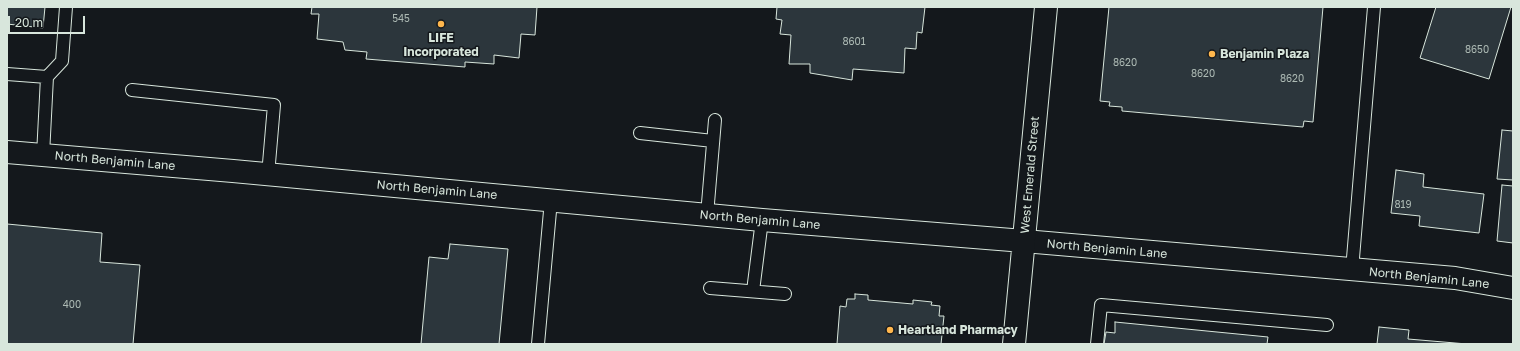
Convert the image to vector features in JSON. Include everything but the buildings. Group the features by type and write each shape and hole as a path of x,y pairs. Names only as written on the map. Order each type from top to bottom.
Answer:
{"street":[{"name":"West Emerald Street","path":"1014,344 1046,7"},
{"name":"North Benjamin Lane","path":"7,152 762,220 1455,278 1513,288"}],"lane":[{"path":"43,155 47,77 62,60 66,7"},
{"path":"1352,270 1374,7"},
{"path":"7,74 47,77"},
{"path":"132,90 274,105 268,175"},
{"path":"707,215 715,120"},
{"path":"640,133 713,141"},
{"path":"538,344 551,200"},
{"path":"753,291 762,220"},
{"path":"710,288 786,294"},
{"path":"1097,344 1101,305 1327,326"}],"place":[{"name":"LIFE Incorporated","path":"441,24"},
{"name":"Benjamin Plaza","path":"1212,54"},
{"name":"Heartland Pharmacy","path":"890,330"}]}
